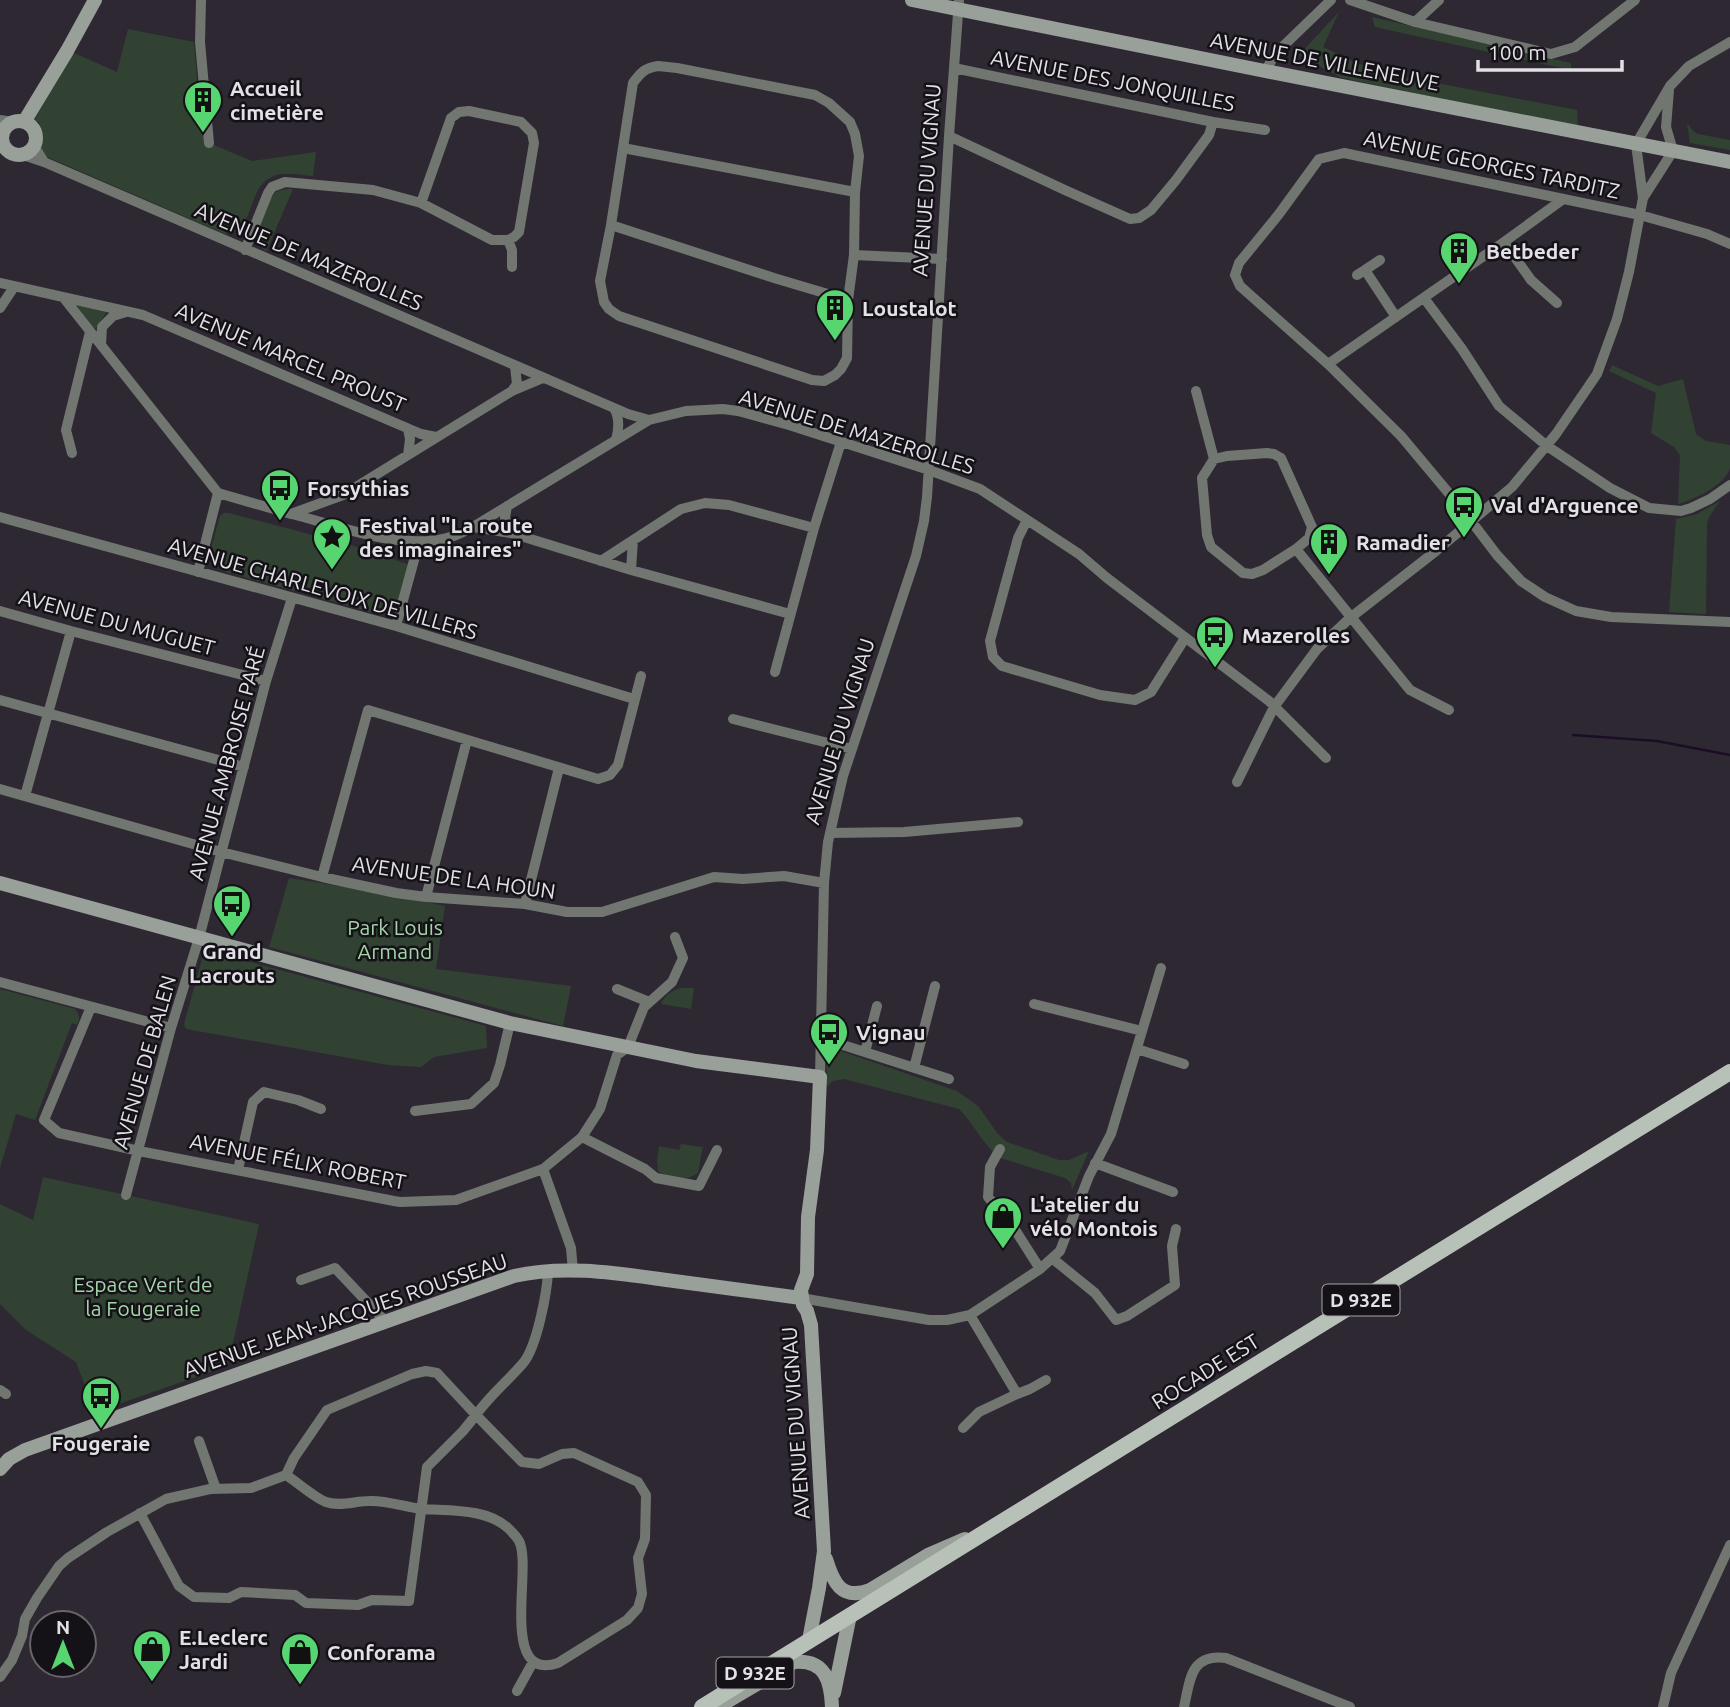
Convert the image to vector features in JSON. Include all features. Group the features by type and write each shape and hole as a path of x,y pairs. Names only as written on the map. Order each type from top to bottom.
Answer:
{"main road":[{"name":"ROCADE EST","path":"702,1707 1730,1072"}],"street":[{"path":"13,121 29,124 35,132 36,141 29,150 14,155 2,146 4,129 67,51 95,0"},
{"path":"201,0 200,43 209,143"},
{"name":"AVENUE DE VILLENEUVE","path":"912,0 958,5 1265,71 1730,162"},
{"path":"1265,71 1276,53 1331,0"},
{"path":"1350,0 1415,22 1551,54 1576,47 1635,0"},
{"path":"1415,22 1439,0"},
{"name":"AVENUE DU VIGNAU","path":"824,1551 811,1325 801,1298 807,1273 808,1217 817,1150 824,883 837,798 916,556 924,521 958,5"},
{"path":"1237,782 1274,707 1317,649 1350,618 1512,487 1547,446 1597,374 1617,319 1643,198 1636,144 1670,86 1689,66 1730,42"},
{"path":"647,68 677,68 814,95 830,103 850,122 855,134 859,156 855,192 854,255 848,300 846,358 841,369 824,381 812,380 619,316 604,302 600,281 633,83 647,68"},
{"name":"AVENUE DES JONQUILLES","path":"954,68 1213,122 1265,130"},
{"path":"1643,198 1673,151 1667,127 1670,86"},
{"path":"244,250 268,193 272,187 285,181 373,190 421,203 492,240 508,240 519,232 534,143 532,132 521,122 469,111 459,112 451,118 421,203"},
{"path":"949,136 1130,219 1139,218 1151,210 1177,180 1209,135 1213,122"},
{"path":"1647,124 1667,127"},
{"path":"623,148 855,192"},
{"name":"AVENUE DE MAZEROLLES","path":"29,150 44,162 635,417 649,420 686,411 730,410 764,417 981,489 1079,554 1274,707 1326,758"},
{"name":"AVENUE GEORGES TARDITZ","path":"1730,244 1707,234 1640,215 1344,153 1319,159 1239,264 1235,275 1240,286 1328,364 1401,436 1521,581 1545,597 1576,611 1611,617 1730,622"},
{"path":"1640,167 1660,170"},
{"path":"1328,364 1562,200"},
{"path":"611,225 848,300"},
{"path":"508,240 512,250 512,267"},
{"path":"1504,242 1531,280 1556,303"},
{"path":"854,255 942,259"},
{"path":"1380,260 1361,272 1396,317"},
{"name":"AVENUE MARCEL PROUST","path":"0,283 143,315 408,429 436,437"},
{"path":"0,309 15,287"},
{"path":"63,297 218,493 390,540 419,542 448,538 473,527 649,420"},
{"path":"1424,298 1462,349 1499,406 1547,446 1611,488 1649,508 1681,511 1710,499 1730,485"},
{"path":"101,345 102,327 113,316 130,311"},
{"path":"72,453 66,430 90,332"},
{"path":"512,391 517,384 515,366"},
{"path":"291,514 343,495 512,391 543,378"},
{"path":"1196,391 1214,459 1202,478 1207,535 1211,547 1243,573 1252,574 1263,570 1309,538 1312,527 1281,458 1267,453 1214,459"},
{"path":"614,408 619,424 616,440"},
{"path":"408,429 408,455"},
{"path":"775,672 814,528 841,442"},
{"path":"198,572 218,493"},
{"path":"601,561 681,509 705,503 729,505 814,528"},
{"path":"507,506 505,519 511,533"},
{"name":"AVENUE CHARLEVOIX DE VILLERS","path":"0,517 396,626 634,699"},
{"path":"1027,520 1018,538 990,641 993,657 1002,666 1100,695 1135,700 1151,692 1185,638"},
{"path":"473,527 511,533 790,614"},
{"path":"631,570 633,541"},
{"path":"396,626 419,542"},
{"path":"1296,549 1409,690 1449,710"},
{"name":"AVENUE AMBROISE PARÉ","path":"199,938 266,681 292,598"},
{"name":"AVENUE DU MUGUET","path":"0,611 266,681"},
{"path":"25,796 71,631"},
{"path":"322,877 368,710 598,779 610,775 618,765 641,676"},
{"path":"0,701 244,767"},
{"path":"733,719 852,748"},
{"path":"426,897 467,740"},
{"path":"525,904 559,768"},
{"name":"AVENUE DE LA HOUN","path":"0,789 221,852 322,877 426,897 525,904 567,912 602,912 714,877 784,876 824,883"},
{"path":"830,833 904,832 1018,822"},
{"path":"0,883 510,1023 696,1060 820,1077"},
{"name":"AVENUE FÉLIX ROBERT","path":"91,1007 44,1120 59,1133 400,1202 456,1200 543,1169 582,1137 600,1109 617,1055 628,1047 644,1007 672,982 682,958 675,937"},
{"name":"AVENUE DE BALEN","path":"126,1195 171,1028 199,938"},
{"path":"801,1298 929,1320 947,1320 970,1315 1053,1259 1060,1251 1095,1163 1111,1134 1161,968"},
{"path":"0,982 171,1028"},
{"path":"914,1068 935,986"},
{"path":"617,989 649,1002"},
{"path":"1034,1004 1142,1031"},
{"path":"865,1052 877,1006"},
{"path":"415,1111 471,1104 494,1083 510,1023"},
{"path":"821,1038 949,1079"},
{"path":"1137,1049 1184,1064"},
{"path":"238,1170 253,1102 264,1092 321,1109"},
{"path":"582,1137 645,1169 656,1178 699,1186 717,1150"},
{"path":"1000,1149 990,1167 988,1197 1013,1225 1040,1269"},
{"path":"1095,1163 1173,1192"},
{"path":"543,1169 571,1248 573,1271"},
{"path":"1053,1259 1095,1293 1116,1320 1127,1317 1175,1285 1172,1246 1176,1229"},
{"path":"301,1280 335,1268 386,1322"},
{"name":"AVENUE JEAN-JACQUES ROUSSEAU","path":"0,1469 9,1459 25,1450 514,1276 532,1272 618,1273 801,1298"},
{"path":"139,1514 179,1586 194,1597 229,1598 241,1592 295,1595 306,1603 358,1605 372,1600 409,1601 427,1467 463,1431 486,1401 526,1359 540,1322 548,1286 548,1272"},
{"path":"970,1315 1017,1394"},
{"path":"0,1677 12,1660 22,1636 25,1619 59,1566 107,1532 166,1499 216,1489 251,1488 286,1475 294,1458 327,1410 412,1374 426,1371 437,1373 522,1462 539,1464 562,1454 574,1453 638,1482 646,1495 645,1539 638,1558 642,1594 638,1608 627,1620 558,1663 545,1665 533,1662 522,1639 520,1542 507,1527 484,1514 422,1509 372,1501 340,1504 326,1502 286,1475"},
{"path":"963,1428 979,1412 1046,1380"},
{"path":"199,1441 216,1489"},
{"path":"824,1551 834,1582 848,1592 861,1593 928,1555 992,1527"},
{"path":"1663,1707 1671,1673 1730,1545"},
{"path":"809,1640 824,1551"},
{"path":"832,1704 850,1615"},
{"path":"1184,1707 1191,1677 1198,1664 1218,1657 1350,1707"},
{"path":"718,1707 794,1662 802,1661 816,1664 825,1673 832,1704"},
{"path":"517,1691 533,1662"}],"green space":[{"path":"1339,12 1323,47 1357,63 1395,75 1577,110 1578,127 1342,78 1299,55"},
{"path":"1372,17 1571,63 1571,70 1375,27"},
{"path":"128,29 194,42 201,129 207,129 209,143 252,161 316,152 313,176 284,174 268,179 257,193 241,227 225,234 45,156 40,149 42,140 39,122 34,120 72,52 117,72"},
{"path":"1687,123 1698,134 1730,140 1730,150 1690,143"},
{"path":"293,189 266,252 257,238 264,213 276,192"},
{"path":"74,303 106,312 106,313 93,329"},
{"path":"1612,365 1658,386 1683,379 1696,434 1706,441 1730,445 1730,468 1716,486 1678,504 1680,455 1674,447 1651,433 1656,393 1609,371"},
{"path":"1720,501 1707,524 1706,614 1669,612 1676,519 1697,514"},
{"path":"224,513 354,546 409,565 399,602 391,613 381,615 223,571 211,563 210,552 220,516"},
{"name":"Park Louis Armand","path":"289,878 445,906 436,969 571,986 563,1026 269,947"},
{"path":"210,953 486,1026 487,1048 434,1057 421,1067 388,1065 186,1029 184,1024 202,959"},
{"path":"681,988 694,988 691,1009 661,1004 669,993"},
{"path":"0,989 75,1009 79,1018 77,1025 72,1023 35,1120 16,1114 0,1168"},
{"path":"826,1046 957,1091 978,1106 1007,1142 1059,1160 1069,1160 1089,1151 1072,1190 1071,1183 1065,1178 1000,1158 959,1109 844,1079 833,1081 827,1087"},
{"path":"681,1144 703,1146 698,1173 678,1179 658,1171 659,1146 679,1150"},
{"name":"Espace Vert de la Fougeraie","path":"43,1177 259,1224 228,1366 95,1412 76,1362 26,1330 0,1304 0,1204 33,1220"}],"waterway":[{"path":"1573,735 1657,741 1730,755"}],"place":[{"name":"Accueil cimetière","path":"203,134"},
{"name":"Betbeder","path":"1459,285"},
{"name":"Loustalot","path":"835,342"},
{"name":"Forsythias","path":"280,522"},
{"name":"Val d'Arguence","path":"1464,539"},
{"name":"Festival \"La route des imaginaires\"","path":"332,571"},
{"name":"Ramadier","path":"1329,576"},
{"name":"Mazerolles","path":"1215,669"},
{"name":"Grand Lacrouts","path":"232,938"},
{"name":"Vignau","path":"829,1066"},
{"name":"L'atelier du vélo Montois","path":"1003,1250"},
{"name":"Fougeraie","path":"101,1430"},
{"name":"E.Leclerc Jardi","path":"152,1683"},
{"name":"Conforama","path":"300,1686"}]}
